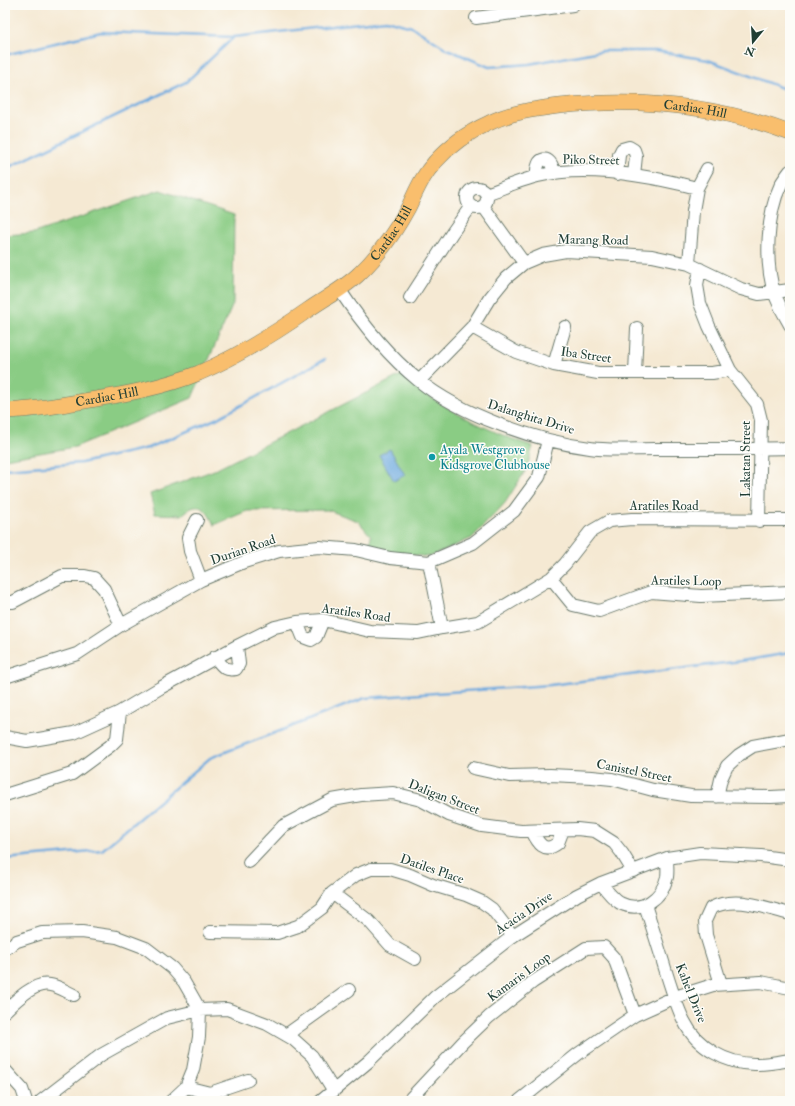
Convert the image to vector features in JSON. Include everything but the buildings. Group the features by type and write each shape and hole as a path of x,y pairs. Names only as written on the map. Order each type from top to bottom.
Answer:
{"main road":[{"name":"Cardiac Hill","path":"5,411 26,410 105,398 140,391 177,381 199,373 239,354 283,328 358,275 377,255 394,231 420,182 434,163 455,143 471,132 491,122 518,113 545,108 588,103 632,103 680,106 719,112 772,126 790,133"}],"street":[{"path":"476,18 573,5"},
{"path":"617,174 619,155 622,149 629,147 634,150 636,156 634,175"},
{"name":"Lakatan Street","path":"707,169 697,188 693,211 697,285 700,303 730,370 757,404 761,420 759,521"},
{"path":"790,171 781,184 772,210 768,234 770,272 775,293 790,325"},
{"name":"Piko Street","path":"486,194 537,176 554,173 584,172 634,175 697,188"},
{"path":"410,298 452,233 477,206 487,199 486,194 481,189 477,188 468,193 467,200 477,206 524,263"},
{"name":"Marang Road","path":"419,381 472,327 489,299 506,278 524,263 543,255 566,251 652,256 695,267 741,289 759,294 790,290"},
{"name":"Dalanghita Drive","path":"339,289 348,303 376,338 394,358 419,381 443,397 482,417 511,429 548,440 592,449 790,448"},
{"name":"Iba Street","path":"472,327 516,352 554,365 598,373 712,373 730,370"},
{"path":"554,365 566,327"},
{"path":"635,373 637,328"},
{"name":"Durian Road","path":"5,677 78,654 121,626 201,580 244,562 279,551 319,547 356,550 390,558 429,562 473,543 514,511 539,477 548,440"},
{"name":"Aratiles Road","path":"5,737 27,741 74,733 120,712 215,657 275,627 297,622 323,620 370,631 418,633 478,622 551,578 565,564 590,532 609,521 632,519 790,520"},
{"path":"197,520 188,538 190,551 201,580"},
{"path":"429,562 442,628"},
{"path":"5,602 13,602 62,576 85,576 94,578 104,589 121,626"},
{"name":"Aratiles Loop","path":"551,578 573,605 599,611 651,592 701,596 790,592"},
{"path":"297,622 303,637 313,640 316,637 323,620"},
{"path":"215,657 223,667 229,670 236,669 239,664 237,646"},
{"path":"5,795 72,774 117,739 120,712"},
{"path":"717,797 721,779 727,766 739,755 753,746 790,739"},
{"name":"Canistel Street","path":"473,768 509,776 592,777 612,779 653,790 691,796 790,796"},
{"name":"Daligan Street","path":"249,862 283,826 332,800 361,795 393,793 421,800 449,815 482,826 521,831 576,829 595,831 614,843 633,871"},
{"path":"532,831 537,842 542,846 550,848 558,844 563,830"},
{"name":"Acacia Drive","path":"321,1101 368,1062 435,997 513,936 577,895 601,883 667,858 700,852 761,856 790,860"},
{"path":"601,883 611,896 621,903 632,906 645,905 656,899 662,890 667,876 667,858"},
{"name":"Datiles Place","path":"210,932 277,933 298,926 322,908 332,893 356,875 371,869 390,869 482,902 492,909 513,936"},
{"path":"332,893 369,922 390,945 415,959"},
{"path":"721,984 706,935 705,921 711,908 719,904 745,903 790,914"},
{"name":"Kahel Drive","path":"645,905 684,1022 693,1036 707,1049 722,1057 739,1062 770,1064 790,1060"},
{"path":"5,949 17,941 42,934 82,932 117,937 146,948 172,968 184,982 200,1010 199,1037 193,1070 186,1087 171,1101"},
{"name":"Kamaris Loop","path":"408,1101 463,1042 489,1017 533,982 586,948 604,947 614,958 635,1015"},
{"path":"519,1101 578,1054 635,1015 675,997 712,985 721,984 761,982 790,988"},
{"path":"5,1011 17,999 34,987 50,984 74,995"},
{"path":"286,1035 349,990"},
{"path":"41,1101 107,1051 167,1018 200,1010 227,1009 267,1024 293,1039 312,1056 334,1091"},
{"path":"5,1070 22,1089 26,1101"},
{"path":"186,1087 210,1093 248,1080"}],"green space":[{"path":"160,190 234,215 233,304 192,398 75,447 5,459 5,235 34,233"},
{"path":"401,375 433,399 461,415 484,427 533,446 526,470 505,503 472,538 429,557 369,549 371,536 358,521 328,510 247,511 214,525 205,510 197,507 188,510 182,515 155,514 150,494 217,469"}],"water":[{"path":"390,449 405,475 394,481 379,455"}],"waterway":[{"path":"5,55 101,32 234,37 386,20 412,27 447,49 489,67 529,64 601,51 656,51 708,60 790,91"},
{"path":"5,169 186,82 234,37"},
{"path":"5,469 81,463 148,448 218,418 325,359"},
{"path":"5,859 102,850 210,758 365,698 550,685 741,661 790,653"}],"place":[{"name":"Ayala Westgrove Kidsgrove Clubhouse","path":"432,457"}]}
